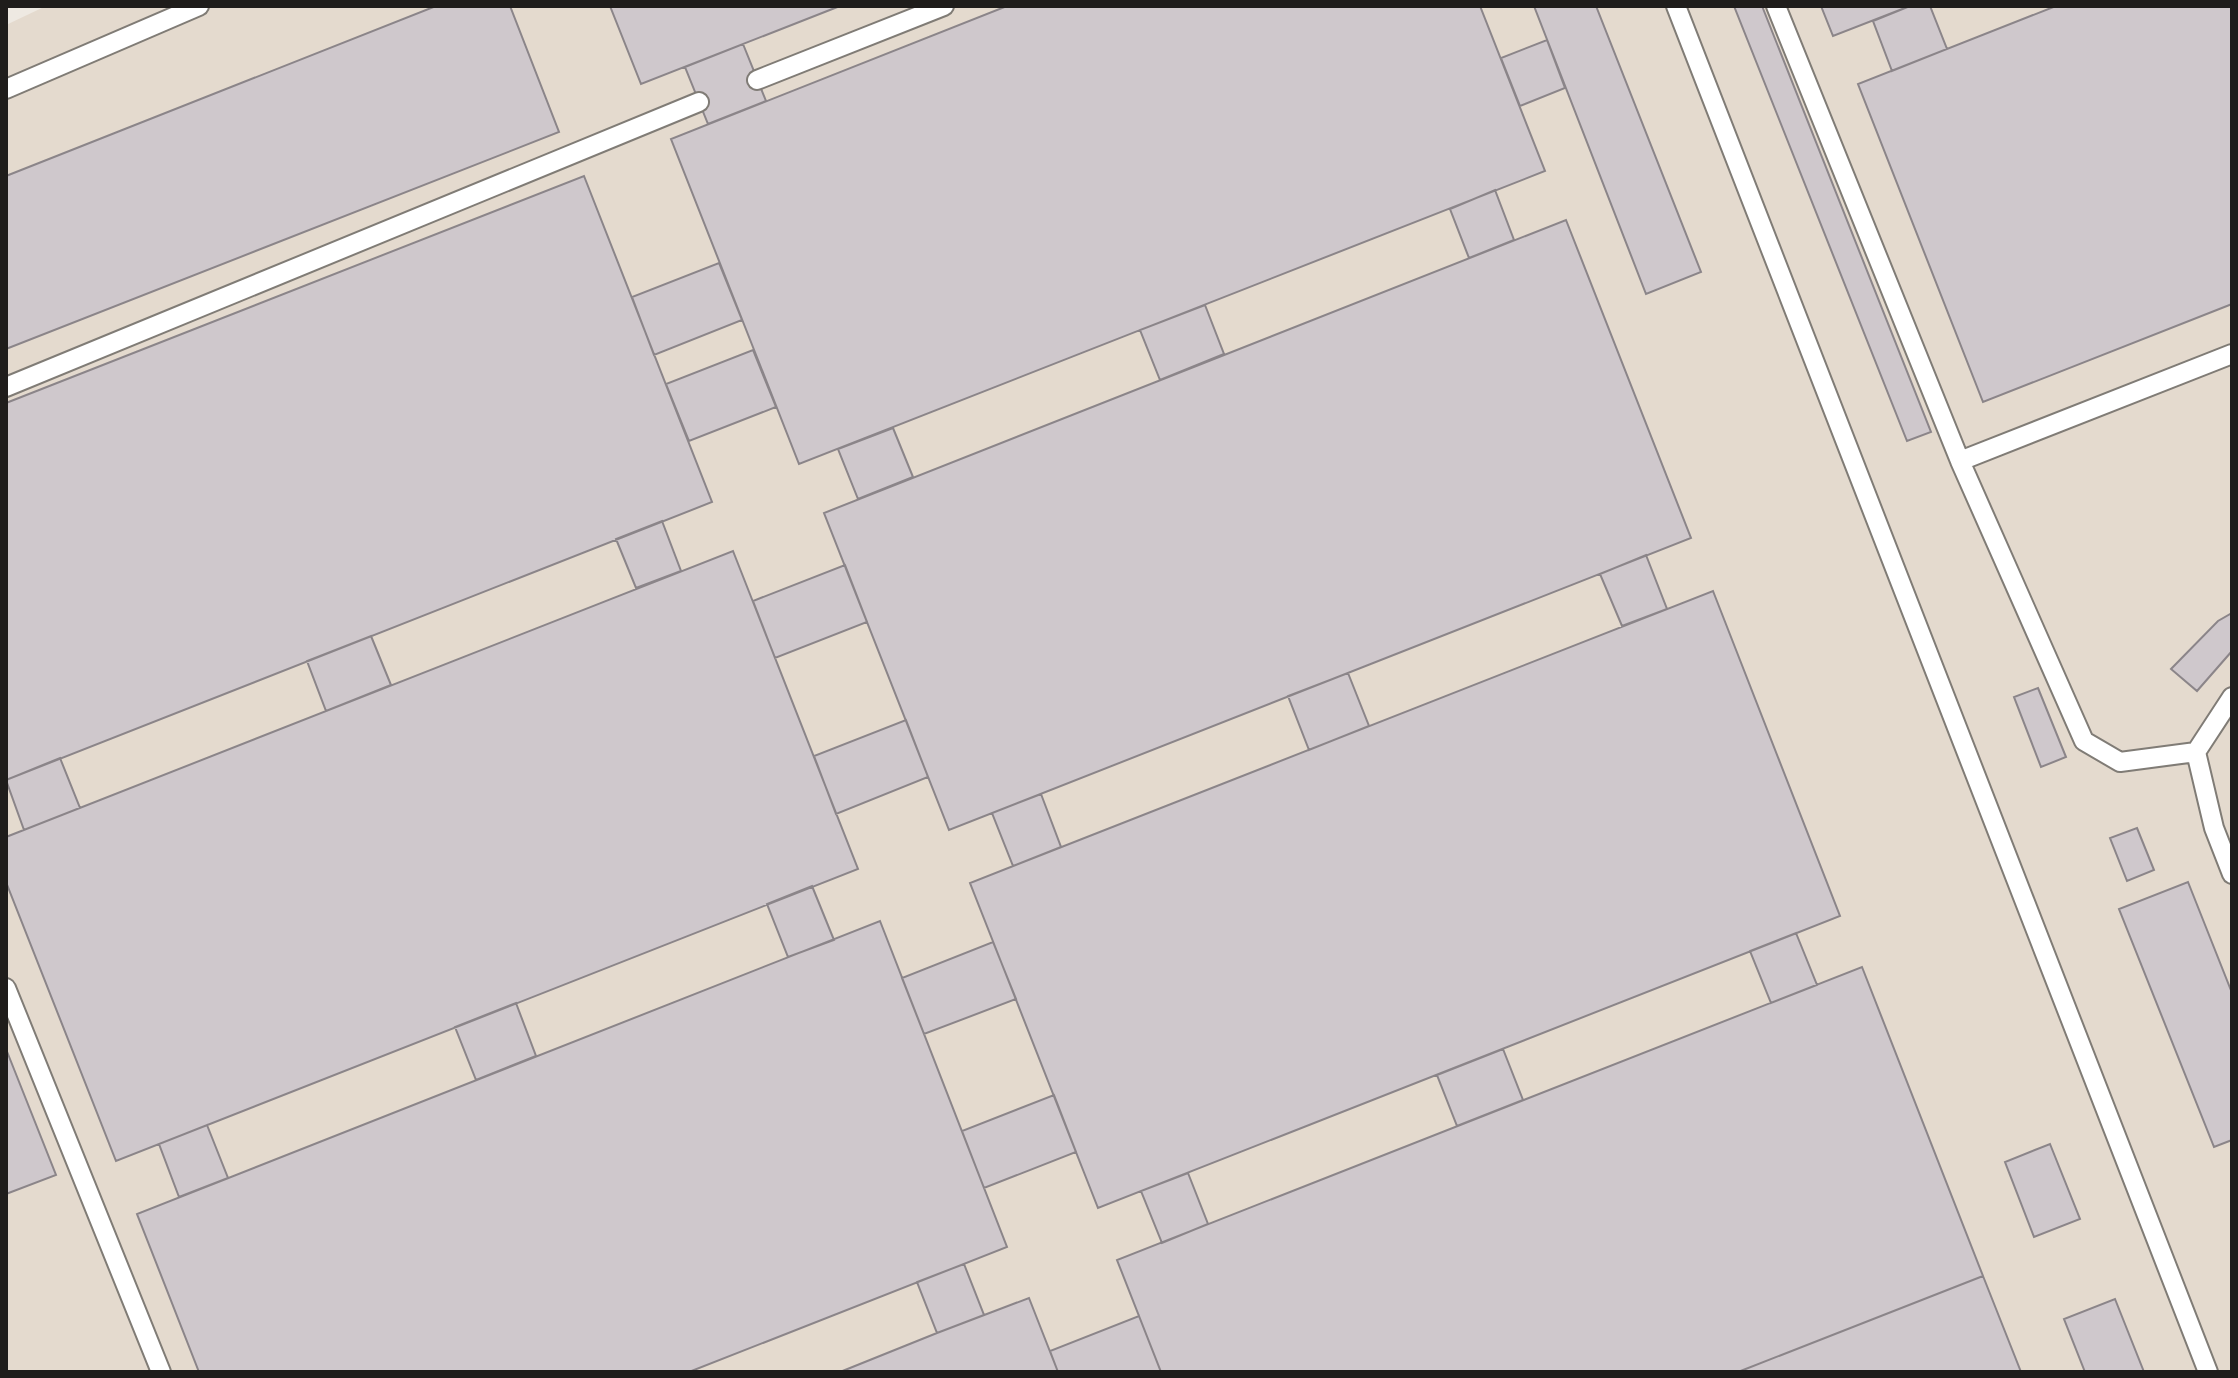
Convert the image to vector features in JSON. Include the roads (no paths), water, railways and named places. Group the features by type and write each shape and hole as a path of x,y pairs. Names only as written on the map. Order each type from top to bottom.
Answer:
{"lane":[{"path":"6,89 199,6"},
{"path":"757,80 944,6"},
{"path":"1676,6 2208,1372"},
{"path":"1776,6 1960,461 2084,741 2120,762 2196,752"},
{"path":"6,387 699,102"},
{"path":"1960,461 2232,354"},
{"path":"2232,697 2196,752 2214,828 2232,874"},
{"path":"6,988 161,1372"}]}
